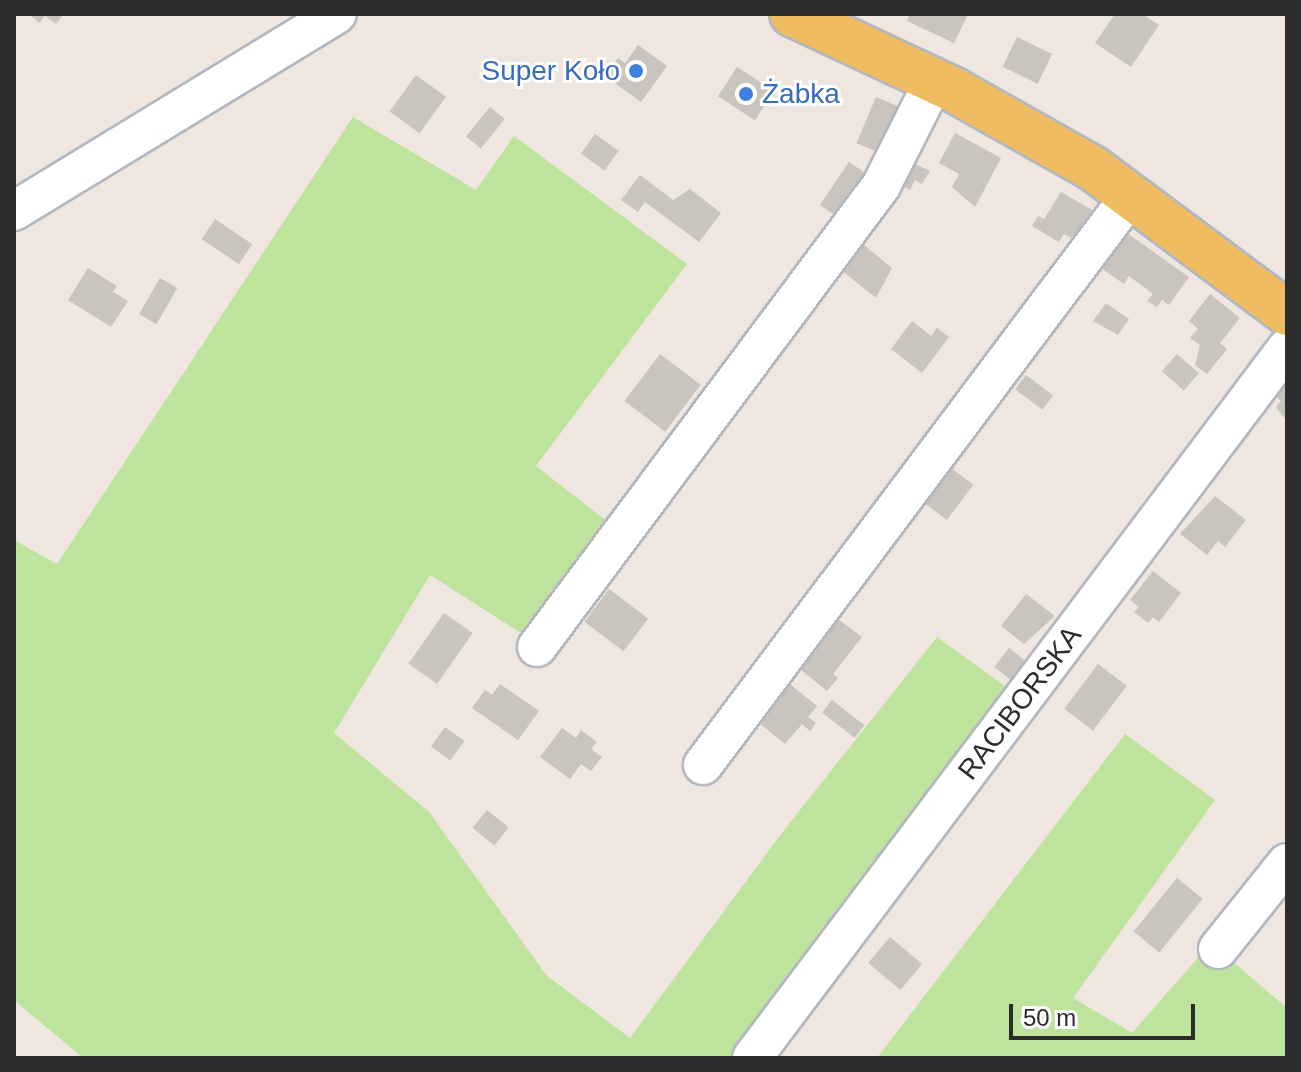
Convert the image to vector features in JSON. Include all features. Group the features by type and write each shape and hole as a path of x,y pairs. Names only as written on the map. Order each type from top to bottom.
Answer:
{"main road":[{"path":"792,14 934,81 1131,195 1287,313"}],"street":[{"path":"14,211 337,14"},
{"path":"537,647 881,186 934,81"},
{"path":"703,765 1131,195"},
{"name":"RACIBORSKA","path":"752,1058 1287,348"},
{"path":"1218,949 1287,863"}],"green space":[{"path":"353,117 476,190 514,136 687,264 536,466 617,529 524,635 430,575 334,733 429,812 547,976 630,1038 781,834 937,637 1023,699 752,1058 83,1058 14,1000 14,540 57,564"},
{"path":"1125,734 1215,800 1073,998 1132,1033 1211,943 1287,1008 1287,1058 877,1058"}],"building":[{"path":"29,14 64,14 56,24 45,16 39,23"},
{"path":"910,14 968,14 954,43 907,21"},
{"path":"1115,14 1142,14 1159,25 1131,67 1095,43"},
{"path":"1017,37 1052,54 1038,84 1003,67"},
{"name":"Super Koło","path":"638,45 667,66 641,102 605,76 618,58 625,63"},
{"name":"Żabka","path":"737,67 774,91 755,120 718,96"},
{"path":"416,75 446,97 419,133 390,111"},
{"path":"876,97 911,112 891,158 856,143"},
{"path":"490,107 505,119 481,148 466,137"},
{"path":"955,133 1001,158 975,207 952,187 959,174 939,163"},
{"path":"595,134 618,151 604,170 581,153"},
{"path":"903,158 930,171 922,184 915,180 910,190 892,180"},
{"path":"849,162 870,176 841,219 820,205"},
{"path":"640,175 673,200 690,189 721,213 699,242 645,202 638,212 621,200"},
{"path":"1061,192 1094,211 1076,241 1064,234 1059,242 1032,226 1038,216 1044,219"},
{"path":"215,219 252,244 239,264 202,239"},
{"path":"1117,226 1189,277 1169,305 1162,300 1157,307 1147,301 1153,294 1129,276 1124,284 1101,268 1107,260 1097,254"},
{"path":"859,241 892,268 876,298 835,265"},
{"path":"88,268 117,286 113,292 128,301 111,327 68,300"},
{"path":"160,278 177,288 156,324 139,314"},
{"path":"1210,294 1240,318 1220,343 1227,349 1207,374 1195,365 1200,345 1190,338 1198,329 1189,321"},
{"path":"1106,303 1129,319 1118,335 1093,321"},
{"path":"912,321 931,336 937,328 949,337 922,373 891,349"},
{"path":"660,354 701,385 665,432 624,401"},
{"path":"1177,354 1199,373 1184,390 1162,371"},
{"path":"1287,373 1287,421 1276,407 1281,401 1270,391"},
{"path":"1026,375 1053,395 1042,410 1015,389"},
{"path":"943,462 973,485 947,520 917,497"},
{"path":"1215,496 1246,520 1225,547 1218,541 1207,555 1180,534"},
{"path":"1153,571 1181,593 1159,622 1153,617 1148,623 1134,612 1139,607 1130,600"},
{"path":"609,589 648,618 623,651 584,622"},
{"path":"1026,594 1055,616 1024,644 1001,626"},
{"path":"444,613 473,633 437,684 408,664"},
{"path":"833,615 862,637 833,674 838,678 827,691 795,665"},
{"path":"1009,648 1036,669 1021,688 994,667"},
{"path":"1098,664 1127,686 1093,730 1064,709"},
{"path":"785,680 817,706 808,717 816,723 810,731 802,724 785,744 753,718"},
{"path":"500,684 539,711 518,740 472,708 485,690 492,695"},
{"path":"832,700 864,725 854,738 822,713"},
{"path":"445,727 464,741 450,761 431,746"},
{"path":"562,728 576,738 581,730 597,742 591,749 602,757 591,771 581,764 570,779 540,757"},
{"path":"487,810 509,828 494,845 473,828"},
{"path":"1177,878 1203,899 1159,952 1134,932"},
{"path":"890,937 922,964 900,990 868,963"}],"place":[{"name":"Super Koło","path":"636,71"},
{"name":"Żabka","path":"746,94"}]}
